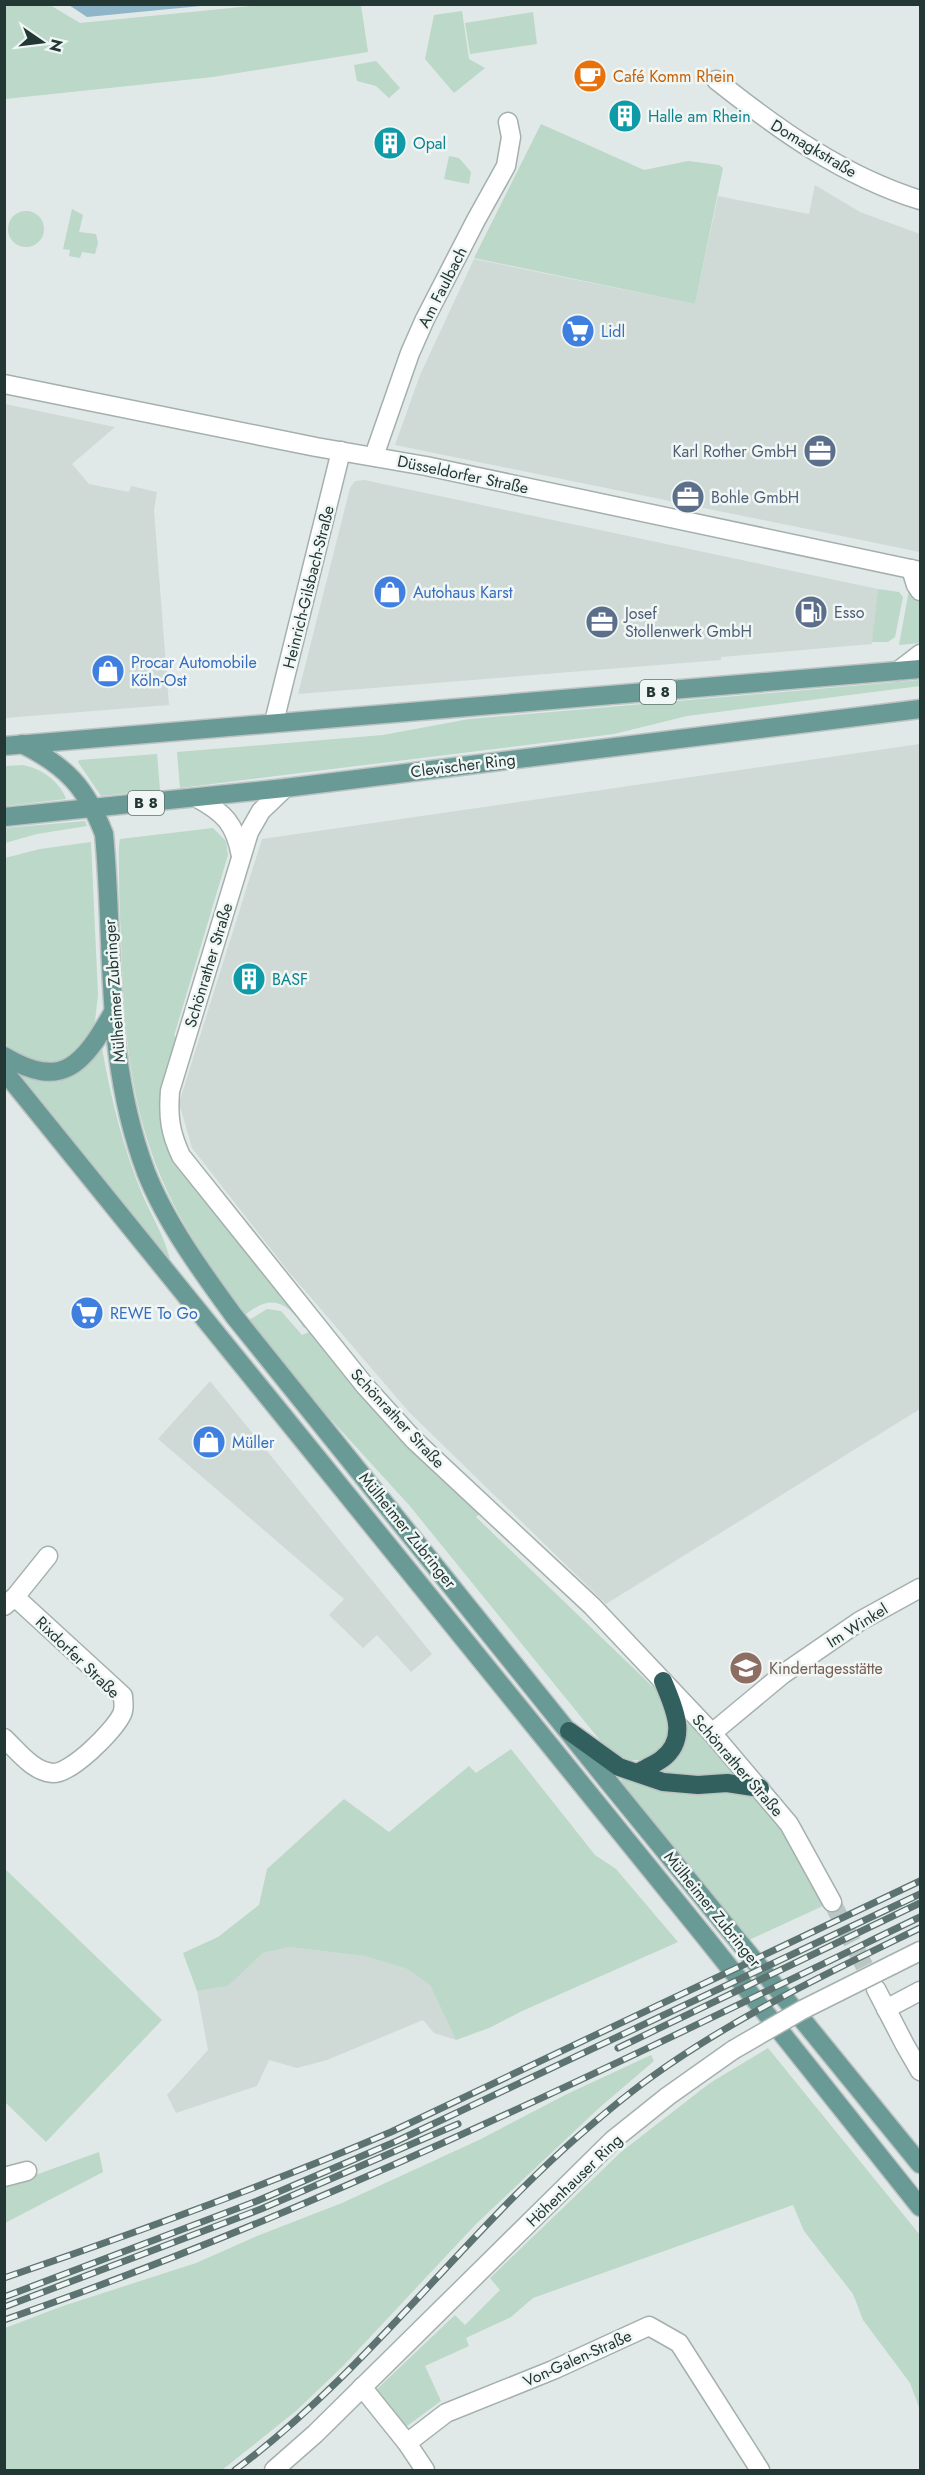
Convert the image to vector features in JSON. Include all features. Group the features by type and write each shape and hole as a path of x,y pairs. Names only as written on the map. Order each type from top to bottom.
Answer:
{"highway":[{"path":"638,1773 664,1758 676,1740 678,1718 663,1682"},
{"path":"569,1731 619,1767 663,1782 698,1785 727,1783 760,1788"}],"main road":[{"name":"B 8","path":"13,745 921,669"},
{"name":"Clevischer Ring","path":"4,817 285,788 921,709"},
{"name":"Mülheimer Zubringer","path":"13,745 51,759 65,770 94,808 104,834 112,1014 118,1064 134,1134 147,1173 162,1205 190,1251 234,1316 607,1780 921,2164"},
{"path":"4,1056 35,1071 63,1070 88,1054 112,1014"},
{"name":"Mülheimer Zubringer","path":"4,1071 921,2207"}],"street":[{"name":"Domagkstraße","path":"716,80 777,127 819,155 885,188 921,200"},
{"name":"Am Faulbach","path":"374,456 410,353 425,319 506,166 512,137 508,122"},
{"name":"Düsseldorfer Straße","path":"4,384 374,456 916,570"},
{"name":"Heinrich-Gilsbach-Straße","path":"274,722 341,451"},
{"path":"916,570 916,585 921,591"},
{"path":"898,671 921,654"},
{"name":"Schönrather Straße","path":"285,788 261,811 241,856 170,1091 168,1116 181,1156 366,1387 414,1440 592,1606 712,1733 760,1788 789,1824 832,1902"},
{"path":"197,798 212,806 228,820 237,837 241,856"},
{"name":"Rixdorfer Straße","path":"4,1738 33,1765 54,1773 62,1772 77,1762 117,1724 124,1711 123,1696 10,1602 48,1556"},
{"name":"Im Winkel","path":"712,1733 802,1661 860,1621 921,1588"},
{"name":"Höhenhauser Ring","path":"273,2470 362,2387 613,2140 668,2096 733,2050 802,2010 921,1951"},
{"path":"876,1989 904,2045 921,2071"},
{"path":"886,2009 921,1990"},
{"path":"4,2177 27,2170"},
{"name":"Von-Galen-Straße","path":"407,2443 446,2413 553,2370 649,2326 680,2343 760,2470"},
{"path":"362,2387 407,2443 425,2470"}],"shaded area":[{"path":"815,185 860,212 920,234 920,552 395,445 420,375 474,259 695,304 718,196 809,214"},
{"path":"5,404 115,427 72,464 89,484 129,492 131,486 157,492 154,510 169,705 5,718"},
{"path":"364,480 878,589 872,644 721,657 721,660 298,694 350,488 355,481"},
{"path":"920,744 920,1409 606,1604 409,1412 288,1271 192,1148 179,1103 262,839"},
{"path":"210,1381 432,1654 411,1672 377,1635 363,1648 329,1615 344,1599 158,1439"},
{"path":"289,1947 365,1956 407,1969 430,1985 456,2040 434,2033 423,2020 327,2060 297,2068 269,2060 257,2086 176,2113 167,2095 208,2050 197,1991 228,1986 263,1953"}],"green space":[{"path":"5,4 50,5 80,23 260,5 361,5 368,52 213,77 5,99"},
{"path":"462,11 469,59 485,68 454,93 425,59 434,15"},
{"path":"533,12 537,44 470,54 465,23"},
{"path":"376,61 400,88 389,98 376,86 357,81 354,65"},
{"path":"541,124 644,170 688,161 719,165 723,168 695,304 474,258"},
{"path":"449,156 459,158 471,172 469,184 444,179"},
{"path":"72,209 83,215 79,232 96,234 98,243 95,254 82,252 80,258 69,256 70,250 63,249"},
{"path":"26,211 39,216 44,229 39,242 26,247 13,242 8,229 13,216"},
{"path":"878,589 899,592 903,597 895,637 888,642 872,642"},
{"path":"909,590 920,601 920,643 899,645"},
{"path":"920,680 920,686 687,716 614,734 180,788 177,752 383,735 469,719"},
{"path":"157,754 160,790 101,796 78,762 79,760"},
{"path":"23,765 36,769 49,777 66,799 5,806 5,766"},
{"path":"85,821 87,826 37,834 5,843 5,828"},
{"path":"213,828 226,841 228,855 174,1036 178,1038 161,1108 164,1137 170,1151 308,1326 304,1328 292,1312 278,1304 263,1304 245,1315 203,1255 178,1212 157,1168 142,1120 131,1069 123,991 119,887 120,839"},
{"path":"91,842 98,995 92,1036 87,1044 62,1063 36,1064 10,1049 5,1043 5,858 40,849"},
{"path":"102,1048 129,1160 163,1238 171,1264 21,1077 21,1075"},
{"path":"267,1309 281,1311 302,1335 312,1331 410,1446 480,1514 476,1517 652,1686 655,1685 669,1710 668,1741 660,1749 644,1759 637,1760 621,1756 603,1744 409,1505 315,1402 249,1320"},
{"path":"688,1721 733,1770 732,1775 670,1777 657,1771 686,1734"},
{"path":"511,1749 595,1855 616,1869 678,1942 522,2011 489,2028 456,2040 430,1985 407,1969 365,1956 289,1947 263,1953 228,1986 197,1991 183,1953 218,1937 259,1905 267,1869 344,1799 389,1832 469,1766 476,1773"},
{"path":"624,1777 667,1791 734,1792 751,1795 760,1801 781,1827 825,1905 749,1940 622,1783 621,1780"},
{"path":"4,1868 162,2020 46,2142 5,2102"},
{"path":"768,2048 920,2235 920,2410 910,2383 863,2320 853,2294 804,2231 793,2205 533,2298 511,2317 466,2338 469,2346 425,2366 441,2401 407,2426 401,2425 375,2391 455,2315 465,2325 500,2290 490,2278 621,2152 710,2083"},
{"path":"651,2055 654,2061 599,2108 476,2224 343,2366 296,2411 222,2470 5,2470 5,2328 63,2306 196,2263 342,2203 479,2140 567,2094"},
{"path":"99,2152 103,2172 5,2223 5,2186"}],"water":[{"path":"69,4 211,5 87,17"}],"tunnel":[{"path":"832,1902 876,1989"}],"railway":[{"path":"4,2278 199,2208 391,2132 920,1881"},
{"path":"4,2297 257,2201 397,2141 920,1894"},
{"path":"618,2048 920,1903"},
{"path":"4,2320 238,2231 468,2132 920,1917"},
{"path":"235,2470 323,2395 524,2187 566,2147 628,2094 682,2056 748,2016 816,1979 920,1928"},
{"path":"4,2307 261,2209 458,2124"}],"place":[{"name":"Café Komm Rhein","path":"590,76"},
{"name":"Halle am Rhein","path":"625,116"},
{"name":"Opal","path":"390,143"},
{"name":"Lidl","path":"578,331"},
{"name":"Karl Rother GmbH","path":"820,451"},
{"name":"Bohle GmbH","path":"688,497"},
{"name":"Autohaus Karst","path":"390,592"},
{"name":"Esso","path":"811,612"},
{"name":"Josef Stollenwerk GmbH","path":"602,622"},
{"name":"Procar Automobile Köln-Ost","path":"108,671"},
{"name":"BASF","path":"249,979"},
{"name":"REWE To Go","path":"87,1313"},
{"name":"Müller","path":"209,1442"},
{"name":"Kindertagesstätte","path":"746,1668"}]}
